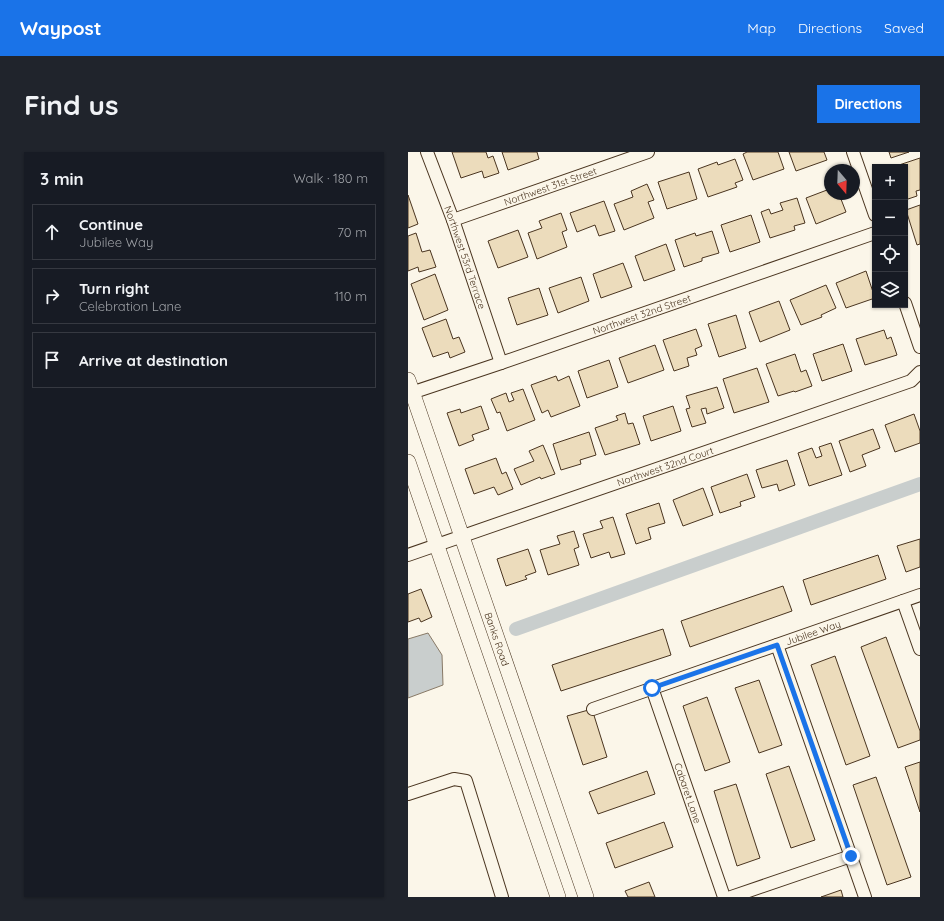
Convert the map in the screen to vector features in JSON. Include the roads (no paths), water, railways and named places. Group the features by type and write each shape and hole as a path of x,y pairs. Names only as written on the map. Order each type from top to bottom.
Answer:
{"street":[{"name":"Northwest 53rd Terrace","path":"428,152 453,220 501,363"},
{"name":"Northwest 31st Street","path":"453,220 648,152"},
{"path":"853,152 872,206"},
{"name":"Northwest 32nd Street","path":"409,389 501,363 872,234"},
{"path":"907,308 920,347"},
{"name":"Northwest 32nd Court","path":"408,555 911,381 920,372"},
{"name":"Banks Road","path":"409,389 462,536 586,897"},
{"path":"408,462 558,897"},
{"name":"Jubilee Way","path":"593,708 920,595"},
{"path":"903,601 920,649"},
{"path":"777,645 865,897"},
{"name":"Cabaret Lane","path":"652,688 724,897"},
{"path":"408,794 454,779 466,781 502,897"},
{"path":"731,897 851,856"}],"waterway":[{"path":"516,629 920,484"}]}
